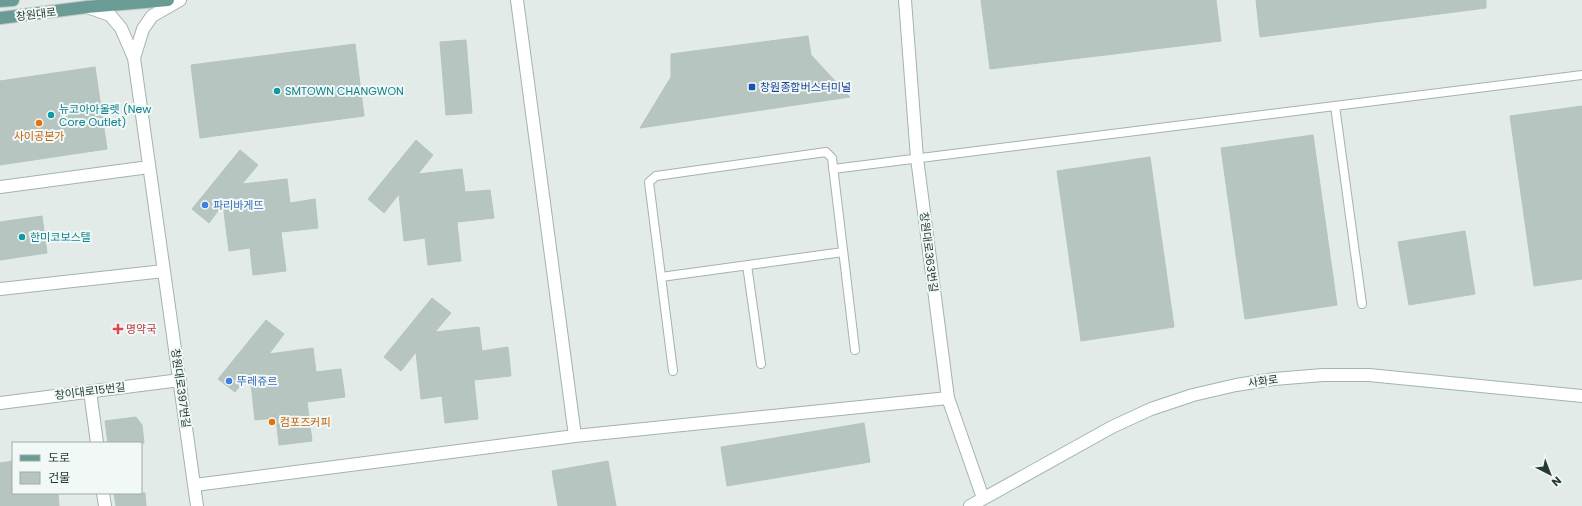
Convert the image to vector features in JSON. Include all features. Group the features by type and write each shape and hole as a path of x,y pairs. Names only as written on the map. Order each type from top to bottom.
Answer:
{"main road":[{"path":"0,1 13,0"},
{"name":"창원대로","path":"0,18 87,7 168,0"}],"street":[{"path":"134,58 143,29 152,16 180,0"},
{"path":"517,0 575,436"},
{"name":"창원대로363번길","path":"905,0 917,158 948,398 983,498"},
{"path":"87,7 110,15 121,28 134,58"},
{"name":"창원대로397번길","path":"134,58 197,506"},
{"path":"0,187 149,168"},
{"path":"0,289 164,271"},
{"name":"사화로","path":"970,506 1112,427 1144,412 1193,395 1236,385 1274,379 1323,375 1369,375 1582,396"},
{"name":"창이대로15번길","path":"0,403 180,380"},
{"path":"90,391 97,442"},
{"path":"195,485 575,436 948,398"},
{"path":"103,494 105,506"}],"lane":[{"path":"833,169 1582,75"},
{"path":"1335,106 1362,304"},
{"path":"673,371 649,182 656,176 826,152 832,158 855,350"},
{"path":"661,277 843,252"},
{"path":"747,265 760,364"}],"building":[{"path":"981,0 1216,0 1221,41 990,69"},
{"path":"1256,0 1486,0 1486,8 1260,37"},
{"name":"창원종합버스터미널","path":"808,36 811,55 850,97 640,128 671,77 671,54"},
{"path":"466,40 472,113 446,115 440,42"},
{"name":"SMTOWN CHANGWON","path":"355,44 364,116 200,138 191,65"},
{"name":"뉴코아아울렛 (New Core Outlet)","path":"95,67 107,149 0,165 0,81"},
{"path":"1582,106 1582,279 1534,286 1510,116"},
{"path":"1313,135 1337,305 1245,319 1221,148"},
{"path":"416,140 433,155 418,174 462,169 465,192 490,190 494,218 457,222 461,261 428,265 425,238 404,241 399,194 384,213 368,199"},
{"path":"240,150 258,165 242,184 287,179 290,203 315,199 318,228 281,232 286,271 253,275 250,248 229,251 223,204 209,223 192,209"},
{"path":"1150,157 1174,327 1081,341 1057,171"},
{"name":"한미코보스텔","path":"42,216 47,253 0,260 0,222"},
{"path":"1465,231 1475,294 1409,305 1398,242"},
{"path":"432,298 451,313 435,332 479,327 482,351 508,347 511,376 474,380 478,419 445,423 442,396 421,399 416,352 401,371 384,357"},
{"path":"266,320 284,334 269,354 313,348 316,372 341,369 345,397 307,402 312,441 279,445 276,418 255,420 250,374 235,392 218,379"},
{"path":"136,417 142,425 144,443 108,442 105,421"},
{"path":"864,423 870,462 727,486 721,447"},
{"path":"12,461 12,494 58,494 59,506 0,506 0,463"},
{"path":"608,461 616,506 558,506 552,471"},
{"path":"145,493 146,506 116,506 114,494"}],"place":[{"name":"창원종합버스터미널","path":"752,87"},
{"name":"SMTOWN CHANGWON","path":"277,91"},
{"name":"뉴코아아울렛 (New Core Outlet)","path":"51,115"},
{"name":"사이공본가","path":"39,123"},
{"name":"파리바게뜨","path":"205,205"},
{"name":"한미코보스텔","path":"22,237"},
{"name":"명약국","path":"118,329"},
{"name":"뚜레쥬르","path":"229,381"},
{"name":"컴포즈커피","path":"272,422"}]}
